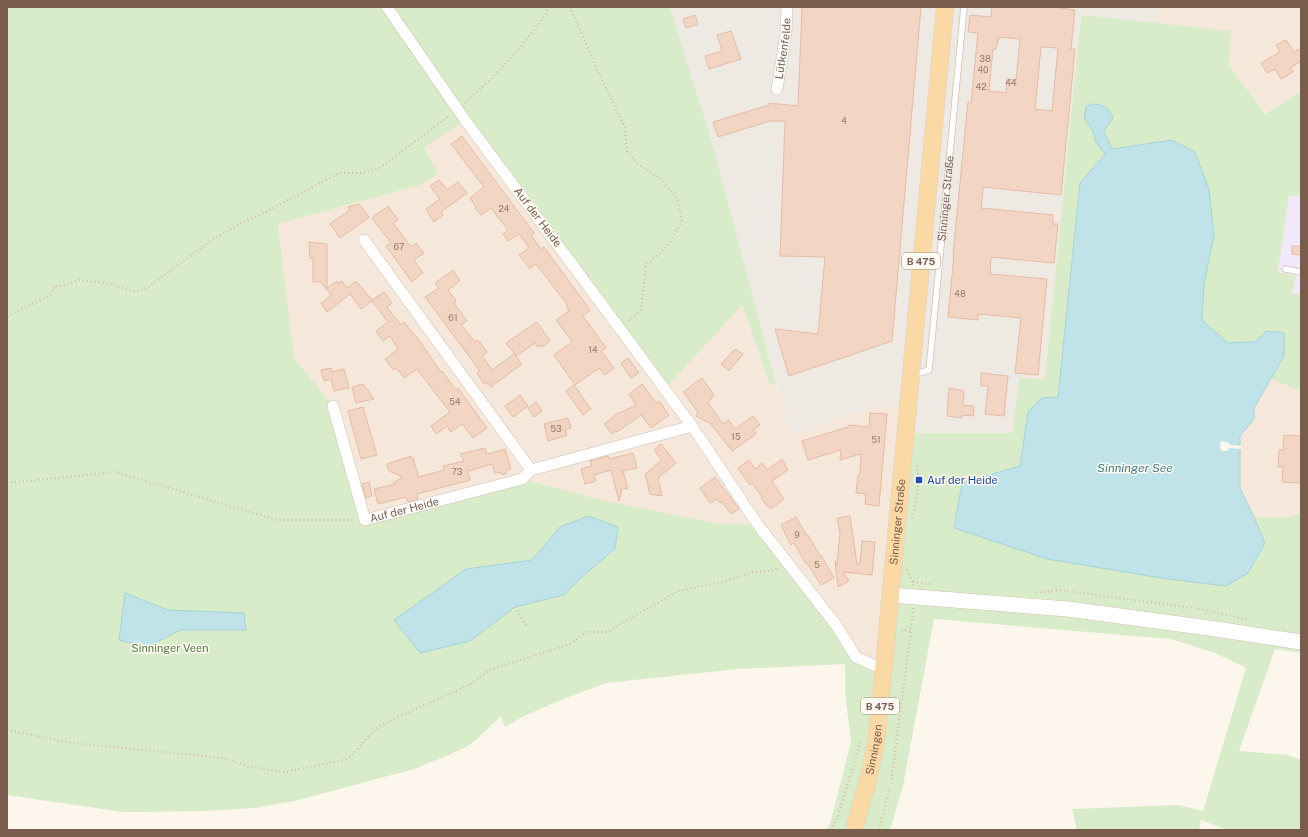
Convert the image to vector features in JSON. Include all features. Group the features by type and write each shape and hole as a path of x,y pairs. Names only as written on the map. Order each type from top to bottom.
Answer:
{"main road":[{"name":"Sinninger Straße","path":"890,595 945,7"},
{"path":"890,595 1068,609 1216,628 1301,642"},
{"name":"Sinningen","path":"854,830 868,780 876,742 890,595"}],"street":[{"name":"Auf der Heide","path":"387,7 458,110 692,426 758,525 836,625 856,657 873,665 884,666"},
{"name":"Lütkenfelde","path":"778,89 786,33 787,7"},
{"path":"364,240 531,470"},
{"name":"Auf der Heide","path":"332,406 365,520 522,479 531,470 692,426"}],"lane":[{"name":"Sinninger Straße","path":"910,376 929,370 964,7"},
{"path":"1285,269 1301,272"}],"path":[{"path":"7,316 50,296 54,286 61,286 79,280 106,283 136,292 148,287 209,242 246,220 267,212 339,173 363,172 380,167 458,110 492,78 520,48 546,14 548,7"},
{"path":"570,7 625,128 627,151 639,166 660,178 677,198 682,222 668,246 646,265 641,310 620,328"},
{"path":"7,483 115,472 277,520 365,520"},
{"path":"7,730 72,743 224,758 251,767 285,772 348,759 366,738 381,725 474,683 489,670 570,644 586,632 607,632 678,591 722,582 754,572 770,571 788,563"},
{"path":"879,830 891,783 911,631 913,597"},
{"path":"515,607 526,626"},
{"path":"832,830 838,816 858,747 863,736"}],"shaded area":[{"path":"670,7 1158,7 1155,23 1081,15 1045,379 1019,378 1012,433 907,433 908,406 871,406 791,436 711,139"},
{"path":"1158,7 1301,7 1301,98 1297,93 1265,114 1229,65 1155,23"},
{"path":"465,120 665,388 742,305 770,385 776,383 791,435 871,406 908,406 884,666 365,520 333,407 294,358 278,224 420,185 423,148"},
{"path":"1301,148 1301,295 1292,293 1278,273 1289,196"},
{"path":"1271,379 1301,391 1301,512 1291,517 1254,517 1240,488 1240,436 1254,419 1254,408"}],"green space":[{"name":"Sinninger Veen","path":"7,7 670,7 711,139 776,383 770,385 742,305 665,389 465,120 424,148 438,174 420,185 278,224 294,358 333,406 365,520 522,479 601,500 719,524 758,525 856,657 884,666 907,433 1012,433 1019,378 1045,379 1081,15 1231,31 1229,65 1265,114 1298,93 1301,98 1301,196 1289,196 1278,272 1296,276 1292,293 1301,295 1301,391 1271,379 1284,356 1267,331 1254,342 1228,343 1201,320 1204,284 1172,140 1109,149 1080,183 1058,397 1028,412 1020,466 962,483 954,528 1047,559 1161,578 1226,586 1265,543 1254,517 1291,517 1301,512 1301,653 1275,649 1239,751 1288,755 1301,760 1301,830 1227,830 1201,820 1199,830 1077,830 1072,809 1178,805 1203,811 1246,668 1215,653 1171,639 934,619 903,786 890,830 826,830 830,824 851,742 845,693 845,664 738,669 606,683 561,700 522,717 505,727 501,716 468,746 414,769 295,801 255,808 206,811 123,812 7,795"}],"water":[{"name":"Sinninger See","path":"1092,104 1105,107 1109,110 1113,117 1104,132 1112,149 1172,140 1195,152 1209,189 1214,235 1204,284 1202,320 1228,343 1254,342 1267,331 1284,333 1284,356 1254,408 1254,419 1240,436 1240,488 1265,543 1248,573 1226,586 1161,578 1047,559 954,528 962,483 1020,466 1028,412 1042,398 1058,397 1080,183 1105,154 1096,142 1093,131 1084,118 1086,107"},
{"path":"588,516 618,527 615,549 584,575 564,595 515,607 470,641 420,653 394,620 466,569 532,560 560,527"},
{"path":"125,593 168,610 244,613 246,630 180,630 147,647 119,640"}],"pier":[{"path":"1222,441 1228,442 1230,445 1242,446 1241,449 1230,448 1227,451 1222,451 1220,448 1220,443"}],"building":[{"path":"802,7 921,7 892,341 789,376 775,329 818,334 825,257 780,256 785,121 770,121 718,137 713,122 769,105 769,103 798,106"},
{"path":"992,7 1054,7 1075,10 1071,49 1075,49 1061,195 983,187 981,208 1053,215 1053,224 1058,224 1054,263 991,257 990,274 1047,279 1038,375 1015,373 1021,318 978,314 978,320 948,317 968,102 971,103 978,33 968,32 970,15 991,17","holes":["999,37 1020,39 1016,80 1007,79 1006,93 989,91 993,49 996,49","1041,47 1058,48 1052,111 1035,109"]},
{"path":"695,15 698,24 686,28 683,19"},
{"path":"731,31 741,59 709,69 705,56 722,51 717,35"},
{"path":"1286,40 1294,52 1301,48 1301,61 1290,68 1293,72 1281,79 1275,69 1267,73 1261,63 1280,52 1276,45"},
{"path":"462,136 534,233 531,235 541,249 544,247 590,310 583,316 606,348 601,351 614,368 605,375 599,368 575,385 554,355 572,342 556,320 569,311 566,305 567,304 536,264 530,269 519,255 529,248 519,234 508,241 503,234 508,230 491,208 481,215 475,208 476,207 470,198 484,187 451,144"},
{"path":"439,180 447,190 458,182 467,193 441,212 443,215 434,222 426,209 440,199 430,186"},
{"path":"359,204 369,217 340,238 330,224 350,210 348,207"},
{"path":"388,206 398,220 393,223 411,247 416,243 424,253 414,260 423,273 412,282 386,246 391,243 372,218"},
{"path":"309,242 327,244 327,288 337,281 338,284 342,281 347,288 356,281 372,300 384,292 392,303 387,307 401,325 404,322 416,336 441,372 442,371 456,390 458,388 487,428 473,438 462,424 451,432 447,426 436,434 431,426 450,412 417,369 404,378 396,368 393,370 385,359 398,349 390,336 383,341 376,331 388,322 372,301 361,309 350,294 327,312 321,303 331,295 321,282 313,282 313,258 310,259"},
{"path":"1292,246 1301,246 1301,255 1292,254"},
{"path":"453,270 460,281 448,290 456,301 454,303 467,321 461,325 475,342 478,340 487,352 482,356 492,370 514,354 522,364 491,387 487,382 484,384 477,373 480,371 425,297 439,288 435,283"},
{"path":"537,322 550,341 542,347 539,345 537,347 535,343 516,356 506,343"},
{"path":"735,349 743,354 729,371 721,364"},
{"path":"628,358 639,373 631,378 621,363"},
{"path":"331,368 332,372 344,369 349,388 334,391 331,379 324,381 321,370"},
{"path":"981,373 1008,376 1004,416 985,414 988,386 981,386"},
{"path":"702,378 714,395 708,403 723,424 729,420 735,429 753,416 760,425 753,430 756,434 732,451 711,424 696,416 698,412 683,392"},
{"path":"363,384 374,399 356,403 352,387"},
{"path":"642,384 656,403 659,401 669,415 651,428 641,415 612,434 604,424 619,412 620,413 636,405 629,394"},
{"path":"574,385 591,409 583,415 566,391"},
{"path":"949,388 964,391 963,405 974,406 973,416 962,415 962,418 947,416"},
{"path":"520,395 528,406 513,417 505,406"},
{"path":"536,402 542,411 534,417 528,408"},
{"path":"363,407 377,455 361,459 348,411"},
{"path":"870,413 887,414 879,506 865,504 866,494 856,493 858,475 860,475 861,454 840,460 841,450 808,460 802,441 848,427 849,425 869,427"},
{"path":"568,418 571,428 565,430 567,435 548,441 544,424"},
{"path":"1284,435 1301,436 1301,483 1282,482 1283,467 1278,467 1279,450 1283,450"},
{"path":"661,444 676,463 658,478 662,496 650,494 645,474 662,460 654,450"},
{"path":"485,448 487,454 505,449 511,469 504,475 498,472 495,473 492,464 468,471 470,480 417,494 418,499 416,500 408,502 406,497 378,504 374,489 395,484 394,482 403,477 389,471 387,464 411,456 419,477 444,470 443,466 464,461 460,454"},
{"path":"633,453 637,468 623,471 628,489 622,488 619,501 611,470 594,475 596,481 585,484 581,469 592,466 590,461 608,456 609,459"},
{"path":"782,459 788,470 772,481 784,499 771,509 761,498 762,497 752,483 750,485 738,468 749,460 755,469 762,463 767,470"},
{"path":"715,477 739,509 731,514 721,501 720,503 717,499 710,503 700,488"},
{"path":"369,482 372,496 366,498 362,484"},
{"path":"850,516 857,564 860,563 862,541 875,542 872,575 843,572 849,581 838,587 835,561 837,565 840,533 837,518"},
{"path":"796,517 834,578 821,585 807,563 806,564 794,543 791,545 781,525"}],"place":[{"name":"Auf der Heide","path":"919,480"}]}
